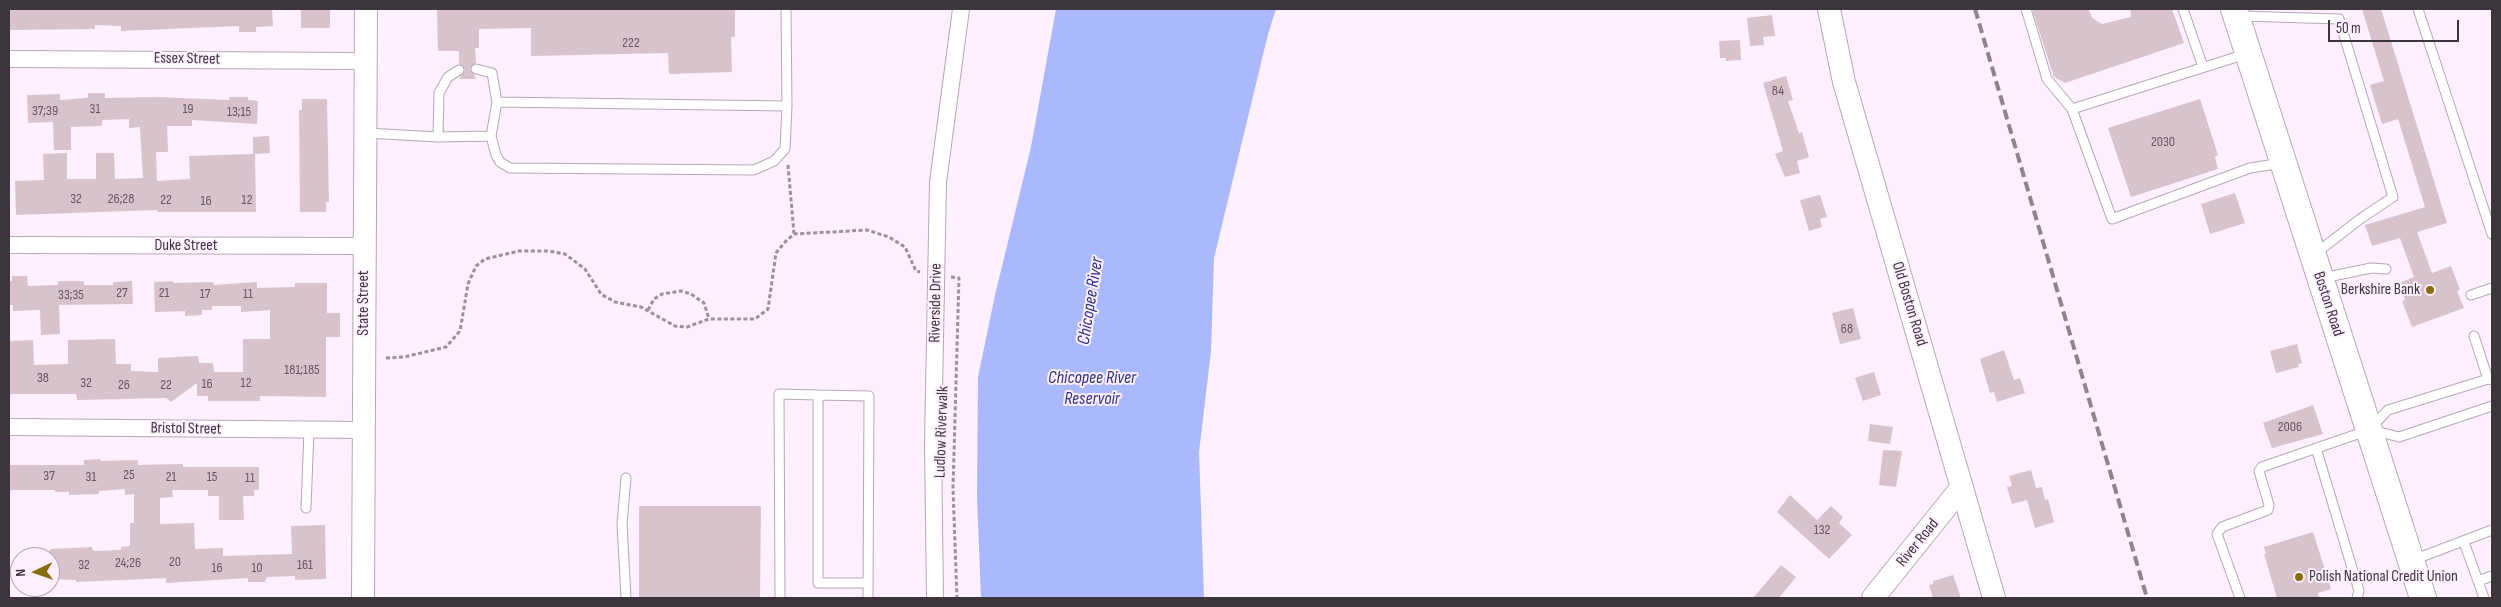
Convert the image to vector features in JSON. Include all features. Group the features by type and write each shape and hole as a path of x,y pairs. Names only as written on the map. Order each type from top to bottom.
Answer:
{"main road":[{"name":"Boston Road","path":"2235,12 2423,598"}],"street":[{"name":"State Street","path":"363,598 366,9"},
{"name":"Riverside Drive","path":"935,598 933,443 938,182 961,9"},
{"name":"Old Boston Road","path":"1829,9 1844,82 1994,598"},
{"name":"Essex Street","path":"9,59 365,62"},
{"name":"Duke Street","path":"9,245 364,246"},
{"name":"Bristol Street","path":"9,427 364,430"},
{"name":"River Road","path":"1873,598 1962,487"}],"lane":[{"path":"476,69 492,73 497,102 491,136 496,156 500,162 510,168 754,170 774,161 785,150 787,106 786,9"},
{"path":"2026,9 2047,79 2072,108 2112,219 2250,168 2282,163"},
{"path":"2183,9 2203,67"},
{"path":"2418,9 2492,234"},
{"path":"2235,12 2339,19 2393,197 2360,219 2316,267"},
{"path":"2072,108 2248,53"},
{"path":"438,137 439,93 448,77 460,70"},
{"path":"497,102 787,106"},
{"path":"365,133 438,137 491,136"},
{"path":"2316,267 2386,269"},
{"path":"2471,295 2492,288"},
{"path":"2240,598 2217,534 2222,527 2268,510 2269,505 2259,471 2262,466 2369,430 2388,410 2490,379 2474,336"},
{"path":"780,598 778,394 870,396 868,598"},
{"path":"818,395 818,583 868,583"},
{"path":"2369,430 2399,437 2492,406"},
{"path":"306,508 309,430"},
{"path":"2316,448 2359,591 2357,598"},
{"path":"626,478 622,524 626,598"},
{"path":"2411,561 2492,530"},
{"path":"2464,542 2484,598"},
{"path":"2478,581 2492,576"}],"path":[{"path":"785,150 790,179 794,234"},
{"path":"386,358 412,356 446,347 460,331 468,284 476,266 485,259 520,250 565,254 585,269 601,294 614,302 648,310 675,326 687,327 708,319 755,320 768,309 776,253 784,242 794,234 867,230 882,235 904,247 916,271 926,273"},
{"name":"Ludlow Riverwalk","path":"948,276 959,278 952,488 957,598"},
{"path":"648,310 654,299 662,294 681,291 692,294 704,304 708,319"}],"water":[{"name":"Chicopee River Reservoir","path":"1056,9 1276,9 1268,34 1214,258 1211,351 1199,452 1204,598 981,598 977,498 978,377 995,295 1031,147"}],"building":[{"path":"9,9 272,9 273,26 256,27 256,32 239,32 239,26 121,31 121,26 95,25 95,29 9,30"},
{"path":"301,9 330,9 330,28 301,28"},
{"path":"437,9 735,9 735,37 731,37 732,72 669,74 668,53 531,56 531,28 479,29 479,48 475,48 476,63 470,68 476,79 459,79 465,70 459,64 459,51 438,51"},
{"path":"2032,9 2089,9 2092,18 2102,24 2131,17 2130,9 2172,9 2184,43 2065,83 2054,77"},
{"path":"2362,9 2381,9 2447,223 2417,232 2432,273 2451,266 2460,290 2457,291 2464,308 2412,327 2402,301 2405,300 2399,283 2414,277 2400,238 2372,246 2365,225 2425,207 2398,119 2382,124 2370,85 2384,81"},
{"path":"1772,15 1775,36 1763,37 1764,45 1750,46 1747,18"},
{"path":"1740,40 1741,60 1726,61 1726,58 1720,58 1719,41"},
{"path":"1786,76 1793,100 1788,101 1799,133 1802,132 1809,157 1797,161 1800,173 1785,177 1775,154 1783,151 1763,83"},
{"path":"88,93 105,93 105,98 156,97 229,100 229,97 248,97 248,100 258,101 257,124 192,120 192,126 167,126 168,152 156,152 157,181 190,179 189,156 253,154 253,137 269,136 270,153 255,154 256,212 157,212 157,210 16,215 15,181 44,180 43,154 67,153 67,179 96,179 96,153 114,153 115,179 143,178 140,127 129,128 129,119 102,120 102,126 71,127 71,150 54,150 53,122 28,123 27,95 60,94 60,100 86,98"},
{"path":"302,99 327,99 329,202 326,202 326,212 300,212 299,110 302,110"},
{"path":"2200,99 2218,155 2215,157 2218,169 2131,197 2108,128"},
{"path":"2235,193 2245,223 2210,234 2201,204"},
{"path":"1820,195 1827,217 1820,219 1822,227 1809,231 1800,200"},
{"path":"12,276 27,276 28,286 58,285 58,281 84,281 84,285 113,285 113,282 132,281 133,304 59,305 60,334 41,335 40,310 13,311 13,305 9,305 9,281 12,281"},
{"path":"173,281 173,283 213,282 214,285 257,282 257,288 295,287 295,283 327,283 327,313 340,313 340,337 326,337 326,397 260,396 260,401 208,401 208,396 197,396 197,383 171,402 166,398 77,400 76,394 9,394 9,341 33,340 34,365 68,364 68,340 115,339 116,364 131,364 131,371 158,372 158,358 198,356 199,363 213,363 214,372 243,372 243,339 270,339 270,310 241,312 241,306 212,306 212,310 202,310 202,315 185,316 185,311 155,312 154,282"},
{"path":"1853,308 1861,339 1840,344 1832,313"},
{"path":"2297,344 2302,363 2298,364 2299,367 2276,373 2270,351"},
{"path":"2004,350 2014,380 2020,378 2025,393 1997,402 1994,392 1990,393 1980,359"},
{"path":"1874,372 1881,395 1863,401 1855,378"},
{"path":"2313,405 2323,434 2272,448 2263,423"},
{"path":"1870,424 1893,427 1890,444 1868,441"},
{"path":"1883,450 1902,451 1896,487 1879,485"},
{"path":"84,460 138,460 138,465 183,464 183,467 259,467 259,490 254,490 254,496 243,496 244,520 219,520 219,496 208,496 208,490 172,490 173,497 160,498 160,524 194,523 195,549 223,548 223,556 292,554 291,526 325,525 326,579 295,580 295,576 267,577 265,582 248,582 248,578 166,583 166,578 76,582 76,580 60,579 60,549 92,547 93,551 121,550 121,547 130,546 130,523 134,523 134,494 125,495 125,489 99,491 99,494 69,495 69,492 55,492 55,490 9,490 9,465 84,465"},
{"path":"2031,470 2036,488 2042,487 2045,500 2048,499 2054,522 2035,528 2027,500 2012,504 2007,487 2012,486 2009,476"},
{"path":"1790,495 1817,520 1831,506 1843,517 1839,523 1852,535 1829,559 1777,512"},
{"path":"639,506 761,506 760,598 639,598"},
{"name":"Polish National Credit Union","path":"2313,532 2331,589 2318,593 2319,598 2277,598 2264,554 2266,554 2264,547"},
{"path":"1781,565 1796,577 1779,598 1753,598"},
{"path":"1953,575 1961,598 1933,598 1929,585 1933,584 1933,581"}],"railway":[{"path":"1975,9 2147,598"}],"place":[{"name":"Berkshire Bank","path":"2430,290"},
{"name":"Polish National Credit Union","path":"2299,577"}],"water label":[{"name":"Chicopee River","path":"1091,301"}]}
